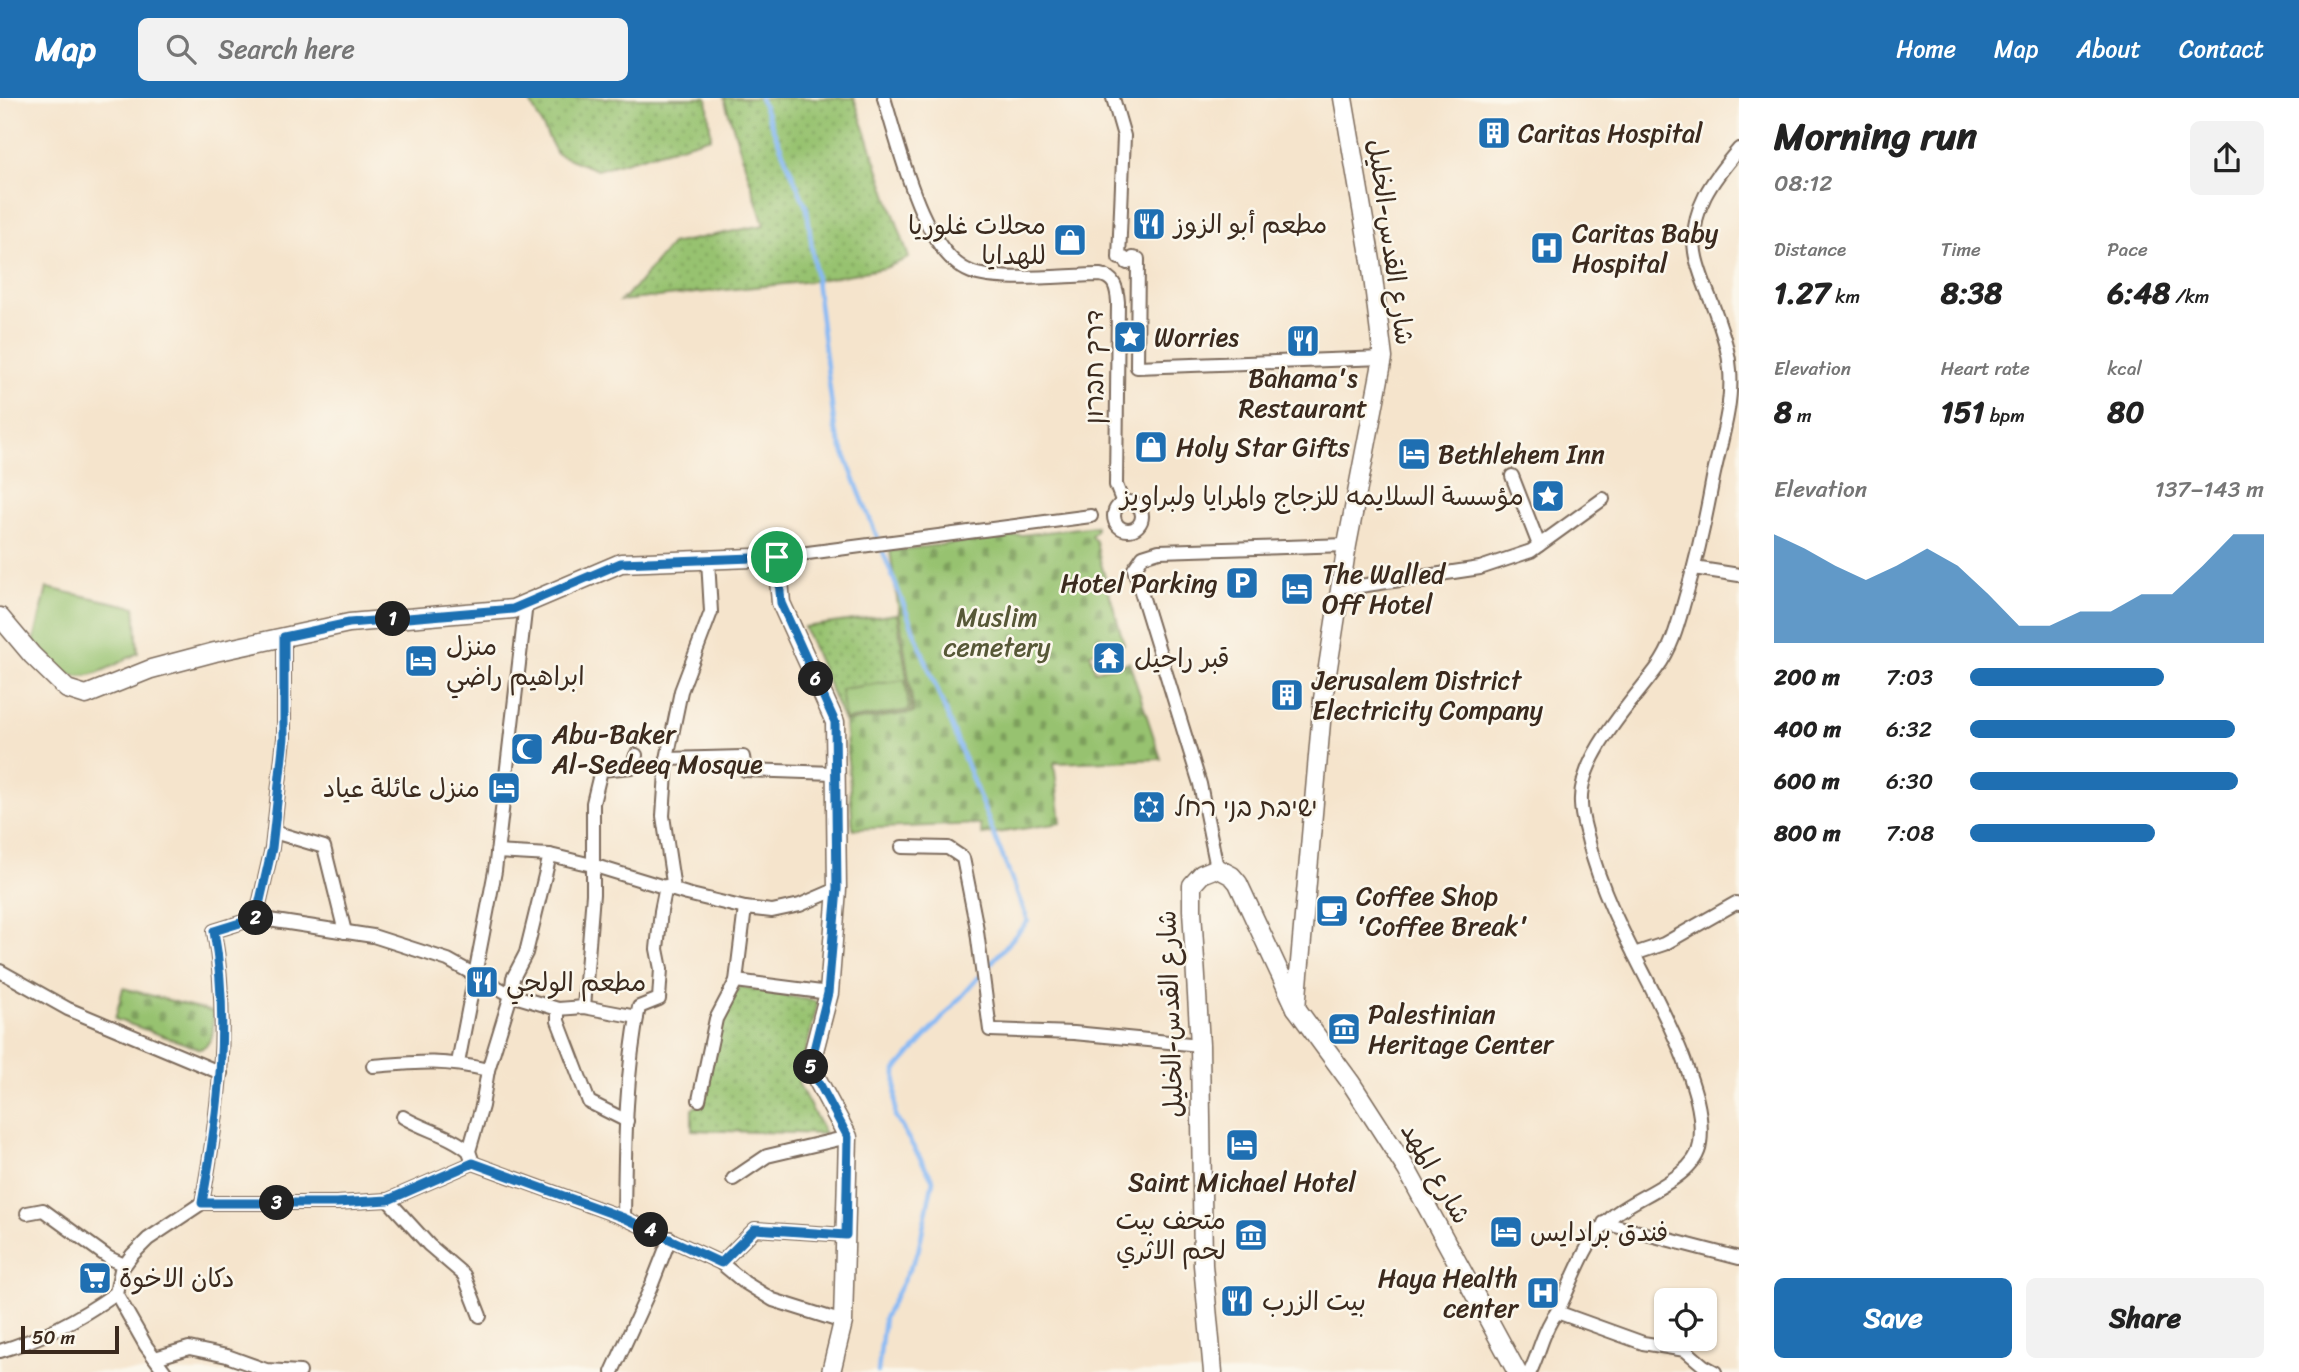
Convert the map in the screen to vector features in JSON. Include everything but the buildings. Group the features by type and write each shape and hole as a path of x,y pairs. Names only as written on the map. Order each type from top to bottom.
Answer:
{"street":[{"name":"דרך חברון","path":"884,98 925,222 938,244 960,266 986,276 1100,275 1106,276 1114,283 1118,302 1116,485 1123,503"},
{"path":"1113,98 1124,136 1119,258 1124,258 1127,263 1133,258 1138,259 1137,367 1383,358"},
{"name":"شارع القدس-الخليل","path":"1296,1008 1323,699 1347,545 1383,358 1371,261 1343,98"},
{"path":"1531,1372 1573,1273 1604,1223 1681,1173 1700,1148 1701,1126 1697,1099 1689,1074 1595,866 1580,800 1590,766 1609,729 1670,646 1694,568 1729,397 1731,372 1728,348 1695,253 1695,224 1701,199 1739,149"},
{"path":"1512,476 1539,545"},
{"path":"1340,589 1480,568 1531,551 1603,499"},
{"path":"0,617 67,689 86,695 151,669 349,623 513,609 621,563 777,557 1091,516"},
{"path":"1296,1008 1244,892 1231,876 1217,868 1200,784 1134,569 1143,556 1159,551 1347,545"},
{"path":"777,557 781,603 835,722 837,889 828,993 810,1066 848,1137 843,1321 831,1372"},
{"path":"624,1218 627,1121 637,1017 639,1007 659,999 661,969 657,949 661,911 670,887 663,816 667,759 681,691 711,612 708,560"},
{"path":"1694,568 1739,575"},
{"path":"458,1063 477,975 497,852 526,603"},
{"path":"256,918 274,832 284,738 284,637"},
{"path":"584,1007 593,894 593,803 601,770 632,768 636,754"},
{"path":"667,759 743,757 745,770 834,773"},
{"path":"274,832 324,847 345,932"},
{"path":"902,847 948,848 963,858 976,924 990,1030 1074,1033 1199,1045"},
{"path":"497,852 550,855 592,864 622,876 745,908 772,911 800,905 837,889"},
{"path":"471,1157 488,1070 511,995 513,978 526,953 550,855"},
{"name":"شارع القدس-الخليل","path":"1213,1372 1203,1265 1199,1045 1192,886 1202,874 1217,868"},
{"path":"1634,954 1664,944 1736,903 1739,904"},
{"path":"699,1100 716,1019 736,981 745,908"},
{"path":"202,1203 213,1146 221,1073 222,976 214,931 256,918 373,936 448,960 511,995 558,1009 584,1007 637,1017"},
{"path":"0,971 68,1009 221,1073"},
{"path":"736,981 828,993"},
{"name":"شارع المهد","path":"1296,1008 1351,1083 1407,1170 1517,1372"},
{"path":"558,1009 558,1021 589,1102 627,1121"},
{"path":"373,1066 431,1060 488,1070"},
{"path":"404,1117 462,1144 471,1157 624,1218 721,1263 744,1282 773,1300 843,1321"},
{"path":"733,1179 767,1156 848,1137"},
{"path":"0,1351 92,1310 116,1293 121,1270 148,1239 202,1203 388,1200 471,1157"},
{"path":"388,1200 429,1245 464,1275 480,1316"},
{"path":"27,1213 43,1210 109,1258 124,1265"},
{"path":"1604,1223 1739,1258"},
{"path":"721,1263 755,1229 846,1235"},
{"path":"612,1372 670,1238"},
{"path":"116,1293 164,1372"},
{"path":"1557,1312 1643,1343 1685,1350 1715,1372"},
{"path":"155,1358 189,1348 227,1356 266,1370 300,1372"}],"green space":[{"path":"528,98 707,98 711,137 597,170 557,154"},
{"path":"724,98 854,98 909,258 885,268 813,281 620,301 671,244 764,225"},
{"name":"Muslim cemetery","path":"1096,526 1091,536 1096,541 1124,644 1090,653 1095,671 1129,662 1161,759 1054,763 1061,823 982,835 980,824 853,829 845,722 914,713 890,551"},
{"path":"47,588 135,607 138,653 90,675 70,675 57,667 34,641"},
{"path":"897,614 912,712 844,721 804,627"},
{"path":"905,680 909,710 845,720 841,689"},
{"path":"739,986 818,1002 798,1083 825,1134 692,1130 692,1109 701,1103 719,1017"},
{"path":"123,988 213,1012 209,1042 200,1049 115,1019"}],"waterway":[{"path":"760,98 807,209 835,430 1028,921 985,970"},
{"path":"878,1372 884,1318 918,1252 933,1180 895,1116 896,1070 979,977"}],"place":[{"name":"Caritas Hospital","path":"1494,133"},
{"name":"مطعم أبو الزوز","path":"1149,224"},
{"name":"محلات غلوريا للهدايا","path":"1070,240"},
{"name":"Caritas Baby Hospital","path":"1547,248"},
{"name":"Worries","path":"1130,337"},
{"name":"Bahama's Restaurant","path":"1303,341"},
{"name":"Holy Star Gifts","path":"1151,447"},
{"name":"Bethlehem Inn","path":"1414,454"},
{"name":"مؤسسة السلايمه للزجاج والمرايا ولبراويز","path":"1548,496"},
{"name":"Hotel Parking","path":"1242,583"},
{"name":"The Walled Off Hotel","path":"1297,589"},
{"name":"قبر راحيل","path":"1109,658"},
{"name":"منزل ابراهيم راضي","path":"421,661"},
{"name":"Jerusalem District Electricity Company","path":"1287,695"},
{"name":"Abu-Baker Al-Sedeeq Mosque","path":"527,749"},
{"name":"منزل عائلة عياد","path":"504,788"},
{"name":"ישיבת בני רחל","path":"1149,807"},
{"name":"Coffee Shop 'Coffee Break'","path":"1332,911"},
{"name":"مطعم الولجي","path":"482,982"},
{"name":"Palestinian Heritage Center","path":"1344,1029"},
{"name":"Saint Michael Hotel","path":"1242,1145"},
{"name":"فندق برادايس","path":"1506,1232"},
{"name":"متحف بيت لحم الاثري","path":"1251,1235"},
{"name":"دكان الاخوة","path":"95,1278"},
{"name":"Haya Health center","path":"1543,1293"},
{"name":"بيت الزرب","path":"1237,1301"}],"route":[{"path":"777,557 781,603 835,722 837,889 828,993 810,1066 848,1137 846,1235 755,1229 721,1263 624,1218 473,1163 388,1200 336,1203 202,1203 213,1146 221,1073 222,976 214,931 256,918 272,848 284,738 284,637 349,623 513,609 621,563 777,557"}]}
